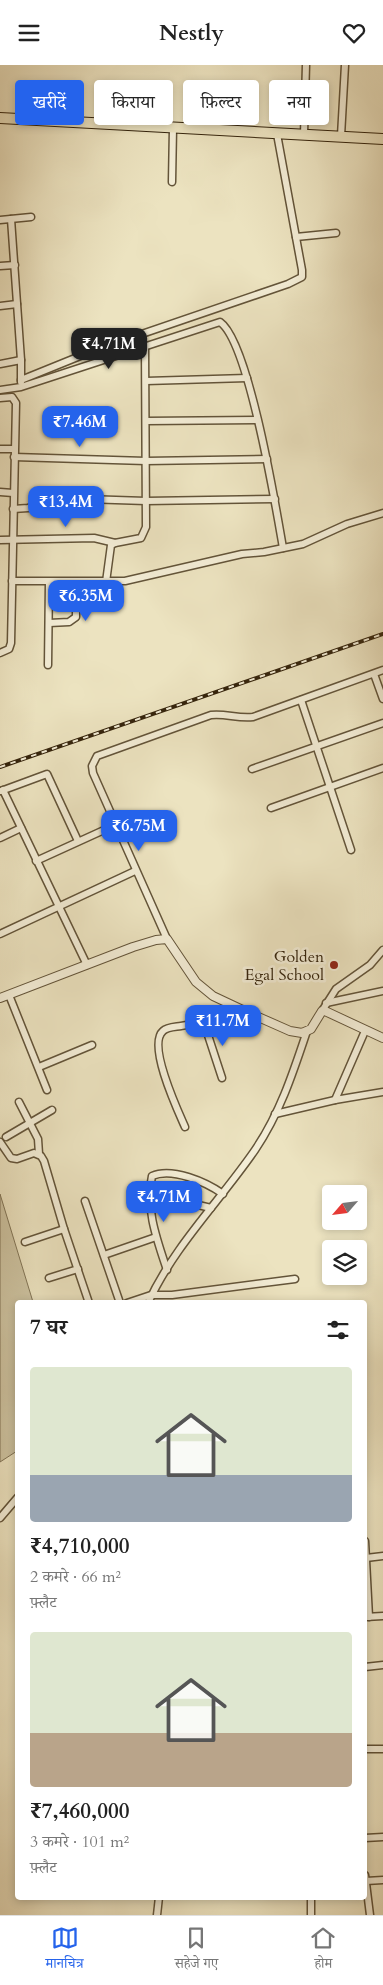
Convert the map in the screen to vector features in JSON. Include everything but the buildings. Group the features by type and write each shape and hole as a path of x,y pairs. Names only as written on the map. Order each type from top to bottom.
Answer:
{"highway":[{"path":"0,118 383,139"}],"street":[{"path":"304,135 306,65"},
{"path":"341,136 345,65"},
{"path":"172,182 173,128"},
{"path":"0,391 95,350 302,277 277,134"},
{"path":"0,220 30,217"},
{"path":"10,219 15,265 21,383"},
{"path":"296,237 336,233"},
{"path":"0,266 15,265"},
{"path":"0,306 17,305"},
{"path":"21,383 220,322 225,325 247,378 267,459 283,549"},
{"path":"0,540 94,538 115,543 136,540 144,534 146,501 145,346"},
{"path":"0,364 21,360"},
{"path":"146,381 247,378"},
{"path":"0,398 9,396 14,399 14,509 10,643 9,649 0,653"},
{"path":"146,421 257,420"},
{"path":"0,449 14,449"},
{"path":"14,457 146,461 267,459"},
{"path":"0,493 13,493"},
{"path":"14,509 28,508 55,498 146,501 275,499"},
{"path":"12,581 125,581 242,554 283,549 303,544 348,524 383,513"},
{"path":"106,582 109,550 115,543"},
{"path":"48,665 49,582"},
{"path":"49,623 69,622 76,617 76,582"},
{"path":"383,670 253,717 244,718 224,714 211,715 97,756 92,766 93,773 115,825 167,939 196,982 213,997 290,1031 302,1033 311,1029 336,989 370,965 383,950"},
{"path":"374,674 383,699"},
{"path":"301,700 350,850"},
{"path":"252,769 383,723"},
{"path":"271,808 383,767"},
{"path":"78,841 47,774 2,791 87,965"},
{"path":"36,861 115,825"},
{"path":"0,837 21,827"},
{"path":"0,934 135,871"},
{"path":"0,998 134,947 156,940 167,939"},
{"path":"326,1003 383,991"},
{"path":"9,995 47,1090"},
{"path":"185,1127 164,1075 161,1063 160,1035 164,1030 170,1028 204,1023 240,1009"},
{"path":"322,1011 383,1038"},
{"path":"204,1023 222,1078"},
{"path":"149,1300 167,1270 211,1207 223,1194 256,1148 286,1093 307,1031"},
{"path":"336,1100 365,1031"},
{"path":"39,1067 92,1045"},
{"path":"275,1114 336,1100 383,1092"},
{"path":"19,1102 38,1139 38,1154 44,1161 88,1300"},
{"path":"38,1154 34,1153 17,1159 11,1158 3,1139 52,1110"},
{"path":"167,1270 156,1237 149,1198 152,1177 158,1174 199,1180 223,1194"},
{"path":"149,1198 176,1200 211,1207"},
{"path":"85,1201 119,1300"},
{"path":"26,1242 64,1229"},
{"path":"104,1255 156,1237"},
{"path":"49,1278 78,1269"},
{"path":"136,1300 151,1295 172,1295 295,1279"},
{"path":"0,1518 15,1500"},
{"path":"367,1560 383,1556"},
{"path":"367,1617 383,1616"},
{"path":"367,1667 383,1665"},
{"path":"367,1749 383,1749"},
{"path":"367,1838 383,1837"},
{"path":"367,1878 383,1880"},
{"path":"367,1887 370,1915"},
{"path":"157,1915 159,1900"},
{"path":"311,1900 311,1915"}],"shaded area":[{"path":"0,1194 32,1300 15,1300 15,1452 0,1462"}],"railway":[{"path":"0,767 383,634"}],"place":[{"name":"Golden Egal School","path":"334,965"}]}
